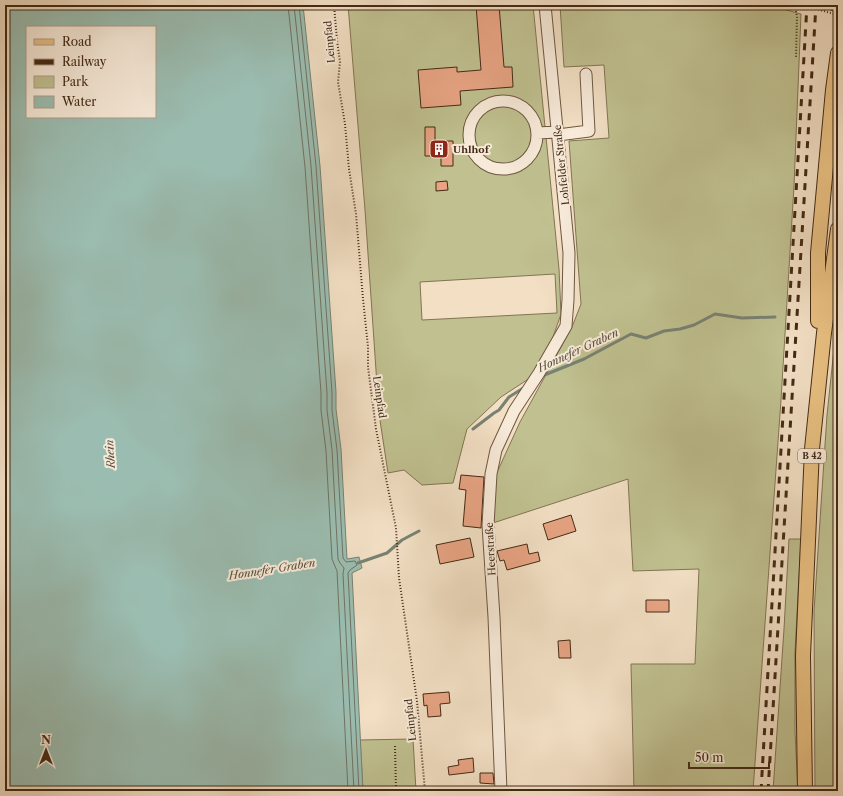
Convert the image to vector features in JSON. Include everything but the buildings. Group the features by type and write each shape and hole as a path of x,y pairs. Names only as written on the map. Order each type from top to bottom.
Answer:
{"main road":[{"path":"819,382 818,253 833,90 838,53"},
{"name":"B 42","path":"805,791 803,656 812,449 838,229"}],"street":[{"name":"Lohfelder Straße","path":"545,5 569,253 566,326"},
{"path":"537,133 558,134 589,131 586,74"},
{"path":"498,101 509,101 520,105 529,112 535,122 537,133 536,144 528,158 524,162 514,167 503,169 492,167 482,162 475,154 470,144 469,132 471,122 478,112 487,104 498,101"},
{"name":"Heerstraße","path":"501,791 494,617 488,525 491,474 496,450 514,411 539,373 566,326"}],"path":[{"name":"Leinpfad","path":"334,5 340,62 338,82 345,124 349,169 356,214 368,347 368,367 376,429 396,528 399,578 417,701 425,791"},
{"path":"795,5 797,17 796,58"},
{"path":"804,5 835,8"},
{"path":"396,746 396,791"}],"green space":[{"path":"348,5 533,5 559,269 561,314 551,343 530,378 501,397 467,429 453,483 422,485 404,470 388,473 379,414 365,210","holes":["555,274 557,313 422,320 420,282"]},
{"path":"560,5 783,5 785,6 783,9 801,14 794,186 781,400 753,791 634,791 631,664 695,664 699,569 633,571 628,479 493,523 494,479 520,422 572,327 581,304 569,141 609,138 604,65 564,67"},
{"path":"838,311 838,791 815,791 814,611 827,415"},
{"path":"789,539 801,539 795,652 795,732 798,791 773,791 784,629"},
{"path":"413,739 416,791 363,791 360,740"}],"water":[{"name":"Rhein","path":"5,5 303,5 320,166 336,409 341,449 347,559 359,557 362,568 352,573 363,791 5,791"}],"waterway":[{"name":"Honnefer Graben","path":"542,376 584,359 631,334 646,338 664,331 694,325 715,314 742,318 775,317"},
{"name":"Honnefer Graben","path":"473,429 499,410 509,397 525,387"},
{"name":"Honnefer Graben","path":"358,563 387,553 402,540 419,531"}],"railway":[{"path":"761,791 807,5"},
{"path":"768,791 816,5"}],"place":[{"name":"Uhlhof","path":"439,149"}]}
